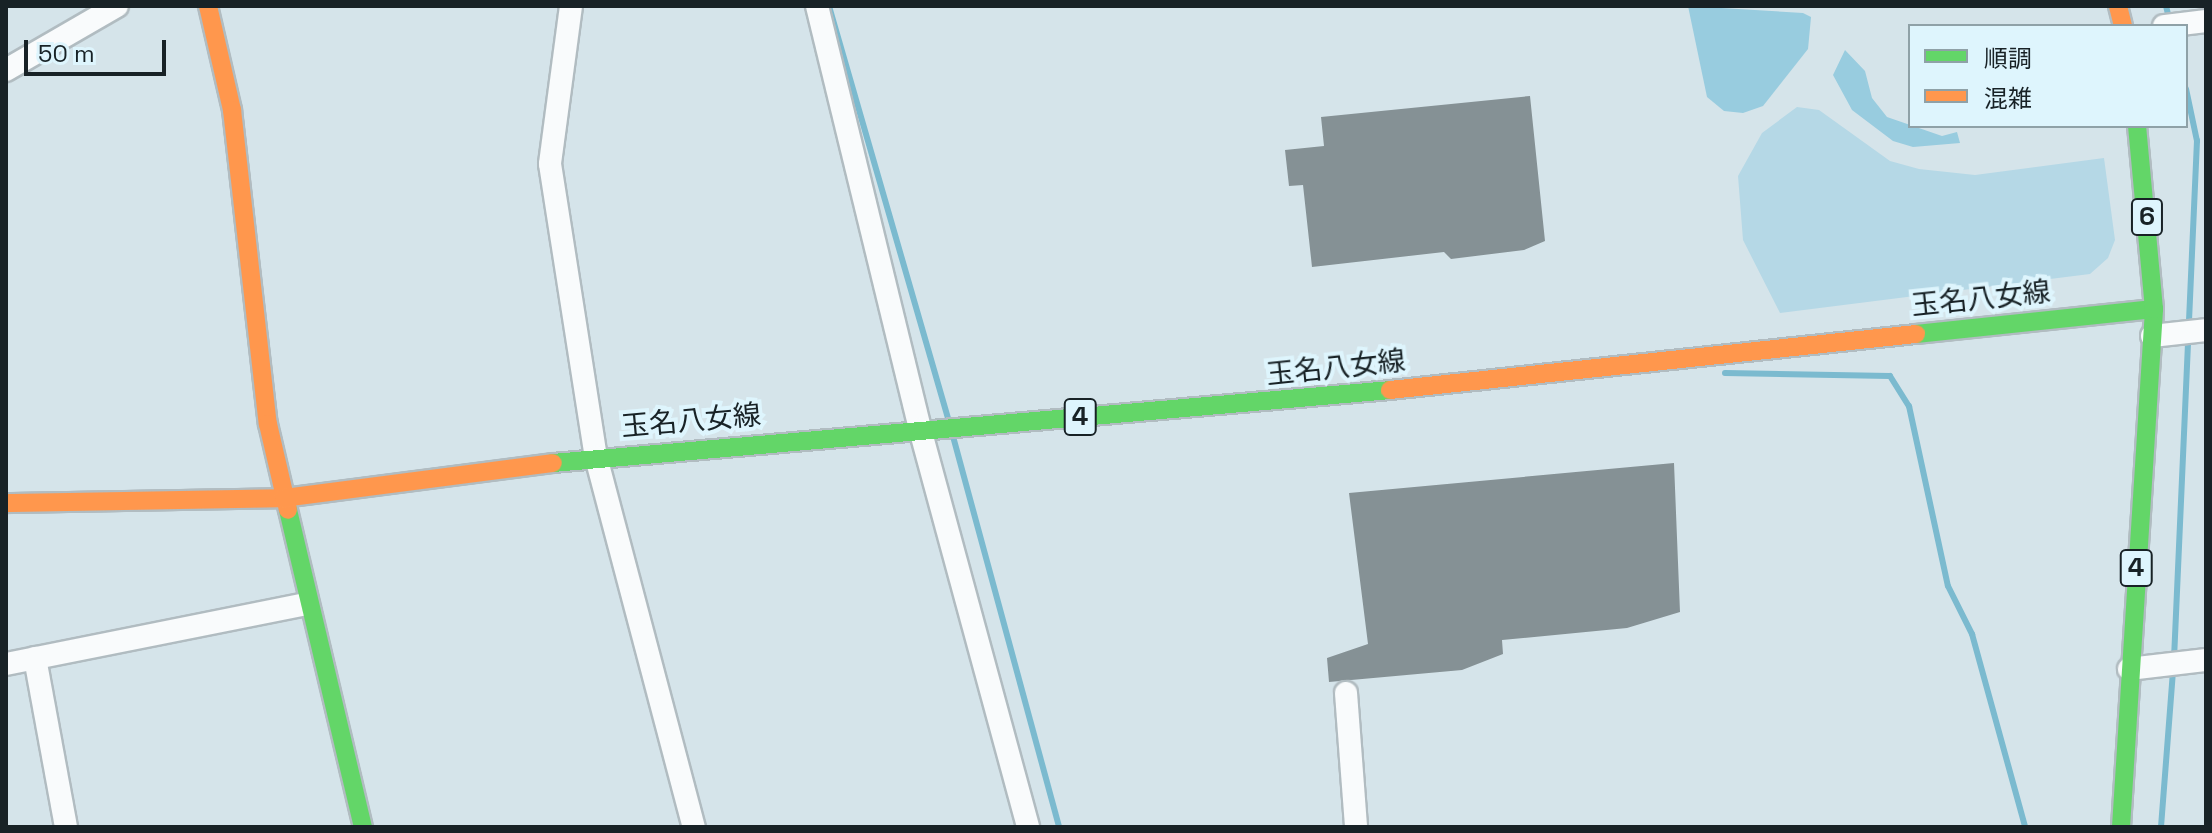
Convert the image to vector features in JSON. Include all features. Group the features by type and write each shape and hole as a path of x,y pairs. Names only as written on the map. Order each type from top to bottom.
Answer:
{"main road":[{"path":"208,6 232,110 268,424 306,604 363,827"},
{"name":"6","path":"2137,128 2154,309"},
{"name":"玉名八女線","path":"6,503 284,498 596,457 1261,404 2154,309"},
{"name":"4","path":"2121,827 2154,309"}],"street":[{"path":"6,70 117,6"},
{"path":"571,6 550,164 596,457 694,827"},
{"path":"817,6 920,429 1028,827"},
{"path":"2181,24 2206,21"},
{"path":"2152,336 2205,330"},
{"path":"6,664 306,604"},
{"path":"35,658 66,827"},
{"path":"2129,669 2206,660"},
{"path":"1346,693 1356,827"}],"shaded area":[{"path":"1688,6 1803,13 1811,17 1808,49 1763,106 1743,113 1724,111 1707,97"},
{"path":"1845,50 1865,71 1872,98 1887,117 1908,124 1908,128 1919,128 1942,136 1957,132 1960,143 1913,147 1893,141 1852,110 1833,75"},
{"path":"1797,107 1819,110 1890,161 1919,169 1975,175 2104,158 2115,240 2108,258 2090,274 1780,313 1743,240 1738,176 1762,133"}],"building":[{"path":"1530,96 1545,241 1524,250 1451,259 1444,252 1312,267 1303,185 1289,186 1285,150 1324,146 1321,117"},
{"path":"1674,463 1680,612 1627,628 1502,640 1503,654 1462,670 1329,682 1327,658 1368,644 1349,493"}],"waterway":[{"path":"829,6 948,418"},
{"path":"2166,6 2170,22"},
{"path":"2174,659 2197,141 2188,98"},
{"path":"1725,373 1890,376 1909,406 1948,586 1972,634 2025,827"},
{"path":"954,440 1059,827"},
{"path":"2161,827 2173,671"}],"traffic: fast":[{"path":"2121,827 2154,309 2137,128"},
{"path":"1916,334 2154,309"},
{"path":"553,463 1390,390"},
{"path":"288,510 363,827"}],"traffic: slow":[{"path":"208,6 232,110 268,424 288,510"},
{"path":"2118,6 2122,24"},
{"path":"1390,390 1916,334"},
{"path":"6,503 284,498 553,463"}]}
